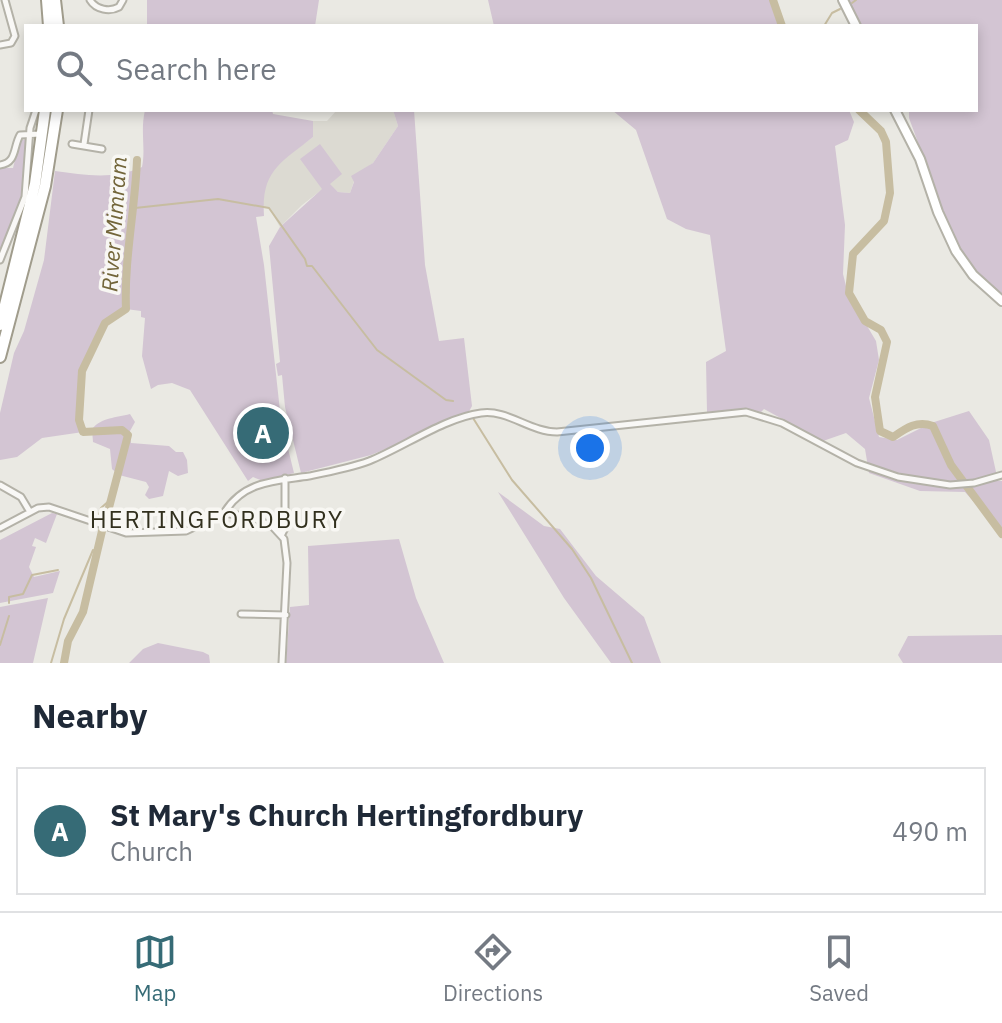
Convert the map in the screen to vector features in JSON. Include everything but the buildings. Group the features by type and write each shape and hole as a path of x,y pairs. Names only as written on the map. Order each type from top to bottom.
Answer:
{"highway":[{"path":"47,0 49,24"},
{"path":"55,0 58,24"},
{"path":"0,357 45,186 48,134 45,112"},
{"path":"0,325 56,112"}],"main road":[{"path":"843,0 855,24"},
{"path":"896,112 920,159 938,212 956,251 973,275 1002,301"}],"street":[{"path":"1,45 11,43 15,36 5,0"},
{"path":"90,0 96,7 110,9 119,7 123,0"},
{"path":"0,260 25,197 29,134 35,112"},
{"path":"84,144 89,112"},
{"path":"0,165 14,157 20,135 48,134"},
{"path":"72,144 102,149"},
{"path":"0,528 38,508 54,507 102,526 133,533 186,531 224,513 229,505 255,484 359,464 457,420 482,413 507,417 540,431 557,432 737,411 773,420 873,469 925,483 961,485 1002,475"},
{"path":"282,663 287,563 282,534 285,528 285,478"},
{"path":"0,485 21,497 30,512"},
{"path":"224,513 258,519 282,534"},
{"path":"241,614 286,615"}],"shaded area":[{"path":"147,0 319,0 315,24 147,24"},
{"path":"488,0 770,0 777,24 494,24"},
{"path":"849,0 1002,0 1002,297 966,263 955,243 909,118 909,112 978,112 978,24 860,24"},
{"path":"145,112 272,112 313,121 313,137 275,169 266,188 264,216 256,217 281,420 294,473 263,481 253,477 248,481 190,390 172,383 151,389 142,356 145,318 141,317 141,311 126,309 105,323 82,371 79,420 83,432 42,438 17,457 0,460 0,413 14,353 24,331 44,260 55,171 110,175 142,167"},
{"path":"335,112 394,112 398,126 373,163 356,175 350,193 338,192 329,184 280,227 269,208 263,207 267,178 282,160 313,137 313,121 327,121"},
{"path":"394,112 414,112 425,265 439,341 464,338 472,406 467,415 371,455 301,473 285,407 282,375 278,376 276,364 280,362 269,246 280,227 322,189 300,159 320,144 342,174 330,184 338,192 350,193 354,182 351,176 373,163 398,126"},
{"path":"614,112 850,112 854,122 848,140 835,146 845,225 843,274 848,294 876,341 879,360 869,398 879,437 897,440 931,423 969,411 989,440 998,481 1002,481 1002,534 965,492 920,491 869,473 865,449 846,433 823,441 764,409 761,412 740,409 707,412 706,362 726,351 710,235 686,229 667,219 636,130"},
{"path":"20,140 26,140 22,199 0,252 0,168 13,168"},
{"path":"130,414 135,422 130,431 131,443 169,446 176,452 183,452 187,460 188,473 178,476 169,471 163,496 149,499 145,495 149,487 146,482 119,475 112,469 110,449 93,442 92,429 96,425"},
{"path":"498,492 544,526 560,529 596,576 644,617 661,663 611,663 564,598"},
{"path":"52,513 57,514 46,543 35,538 32,546 36,547 29,567 34,577 60,571 53,593 0,603 0,540"},
{"path":"399,539 416,598 444,663 286,663 290,607 309,605 308,546"},
{"path":"48,598 33,663 0,663 0,607"},
{"path":"1002,635 1002,663 903,663 898,655 908,636"},
{"path":"158,643 203,652 209,655 210,663 129,663 143,649"}],"waterway":[{"path":"773,0 781,24"},
{"path":"852,3 856,0"},
{"path":"825,24 832,13 840,9"},
{"path":"861,112 881,131 886,142 890,193 884,221 853,254 849,293 865,321 881,330 887,342 875,397 880,431 893,437 917,424 933,426 951,465 1002,534"},
{"name":"River Mimram","path":"106,519 128,435 122,430 83,432 79,420 82,371 105,323 126,309 137,160"},
{"path":"135,208 218,199 269,208 307,266 312,266 377,350 446,400 453,401"},
{"path":"473,418 512,480 572,549 591,578 632,663"},
{"path":"98,519 101,508 111,499"},
{"name":"River Mimram","path":"64,663 68,641 83,612 102,531"},
{"path":"51,663 64,619 93,550"},
{"path":"9,603 9,597 23,594 32,575 58,570"},
{"path":"0,645 9,616"}],"place":[{"name":"St Mary's Church Hertingfordbury","path":"263,433"}],"district":[{"name":"HERTINGFORDBURY","path":"217,520"}]}
